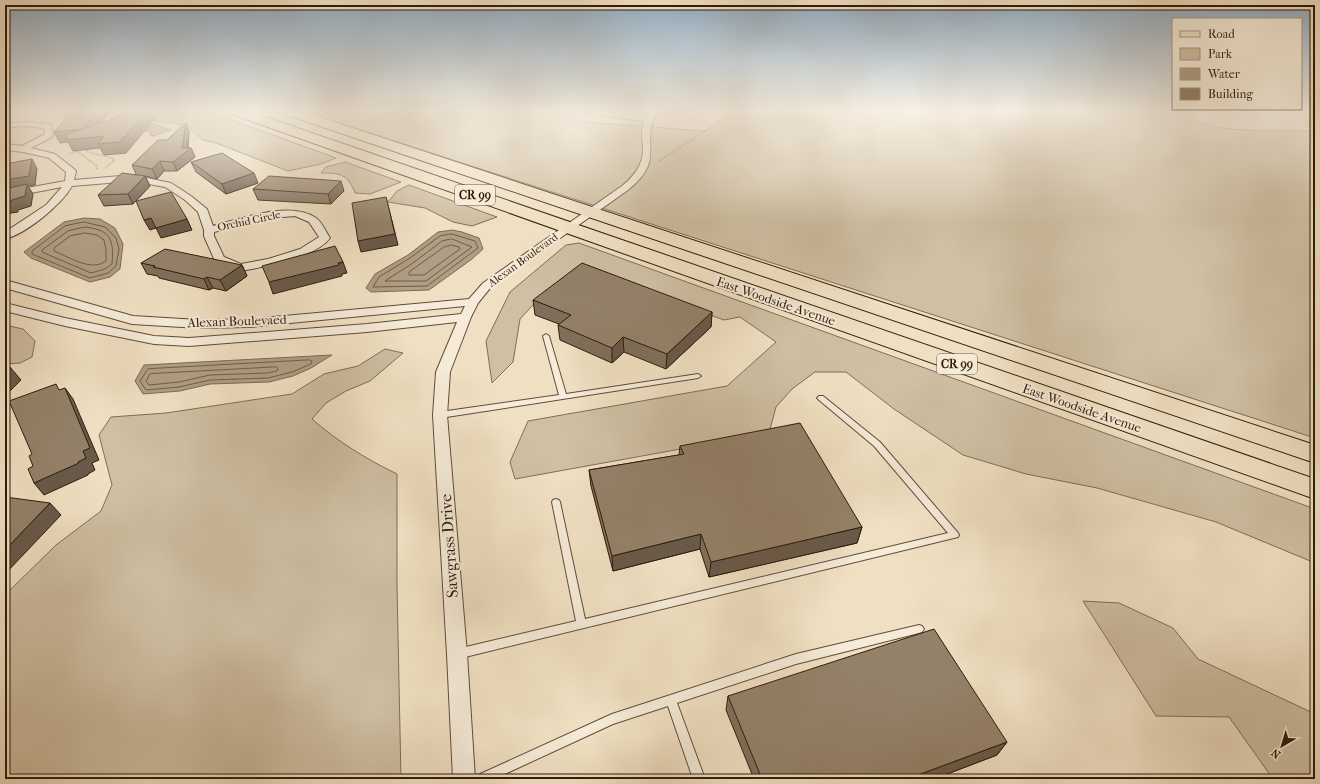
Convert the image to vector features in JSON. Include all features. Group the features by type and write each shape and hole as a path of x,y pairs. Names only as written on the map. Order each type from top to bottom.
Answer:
{"main road":[{"name":"East Woodside Avenue","path":"342,149 1315,489"},
{"name":"East Woodside Avenue","path":"401,149 1315,454"}],"street":[{"path":"5,236 27,224 56,201 68,183 71,171 52,156 19,149"},
{"path":"641,172 646,161 647,149"},
{"name":"Alexan Boulevard","path":"469,310 487,285 625,188 641,172"},
{"name":"Orchid Circle","path":"5,195 68,183 132,178 168,185 188,198 203,211 209,230 209,236 219,259 240,268 270,262 304,251 325,238 313,220 296,212 272,215 209,230"},
{"name":"Alexan Boulevaed","path":"5,284 132,320 199,324 250,323 469,310"},
{"name":"Alexan Boulevaed","path":"5,307 66,322 154,340 189,342 367,328 469,310"},
{"name":"Sawgrass Drive","path":"464,779 457,654 440,415 443,372 469,310"},
{"path":"218,340 226,324"}],"lane":[{"path":"546,336 563,396"},
{"path":"440,415 698,376"},
{"path":"457,654 955,535 877,444 821,398"},
{"path":"556,502 581,624"},
{"path":"482,779 612,719 796,659 919,629"},
{"path":"671,700 699,779"}],"path":[{"path":"55,159 77,152 85,156 98,167 97,170 100,171 115,161 112,157 101,156 85,150 86,149"},
{"path":"641,172 678,149"}],"green space":[{"path":"230,149 310,149 336,158 321,164 288,171"},
{"path":"417,149 1315,149 1315,438"},
{"path":"345,162 401,182 370,194 355,193 346,178 333,173 321,173 326,167"},
{"path":"409,185 497,217 472,226 453,222 425,208 388,202 397,191"},
{"path":"579,243 1315,509 1315,563 1216,522 1097,488 1026,474 963,455 894,409 846,372 815,372 792,389 776,407 769,433 515,479 510,462 528,421 727,386 776,342 740,317 724,320 588,271 544,293 520,319 513,362 492,383 486,341 510,292 566,245"},
{"path":"5,325 23,329 35,341 32,357 20,363 5,364"},
{"path":"385,349 403,353 370,381 346,391 326,403 312,419 331,435 352,449 397,474 397,587 401,779 5,779 5,595 56,545 101,511 112,485 99,435 111,417 166,413 292,394 324,374 358,366"},
{"path":"1083,601 1119,603 1173,628 1198,659 1315,714 1315,779 1273,779 1229,717 1156,716"}],"water":[{"path":"84,218 100,219 115,228 123,244 120,269 110,277 90,282 31,258 24,252 64,222"},
{"path":"452,230 479,238 483,249 472,259 429,290 371,292 366,288 375,274 408,255 438,232"},
{"path":"332,355 311,368 293,376 269,382 210,384 180,391 143,394 135,381 144,365"}],"building":[{"path":"149,149 190,149 173,162 160,161 152,169 132,165"},
{"path":"222,153 254,173 222,184 191,162"},
{"path":"32,159 29,176 5,180 5,164"},
{"path":"122,173 145,176 128,194 98,195"},
{"path":"269,176 341,181 328,194 253,189"},
{"path":"27,184 25,196 5,203 5,189"},
{"path":"171,192 187,219 156,228 151,218 144,220 136,201"},
{"path":"386,197 395,234 358,241 352,203"},
{"path":"335,246 343,262 338,263 339,265 269,282 262,266"},
{"path":"165,249 242,265 220,280 207,277 204,279 141,263"},
{"path":"582,263 712,312 667,354 623,337 612,348 558,325 571,315 533,300"},
{"path":"5,366 10,367 8,369 11,369 5,375"},
{"path":"56,384 59,390 65,388 90,448 83,451 86,458 78,462 79,463 34,483 28,469 33,466 29,456 32,454 9,401"},
{"path":"800,423 862,527 711,562 701,534 612,556 589,470 684,454 680,446"},
{"path":"5,497 50,503 5,550"},
{"path":"934,629 1007,742 907,779 762,779 728,696"}]}
